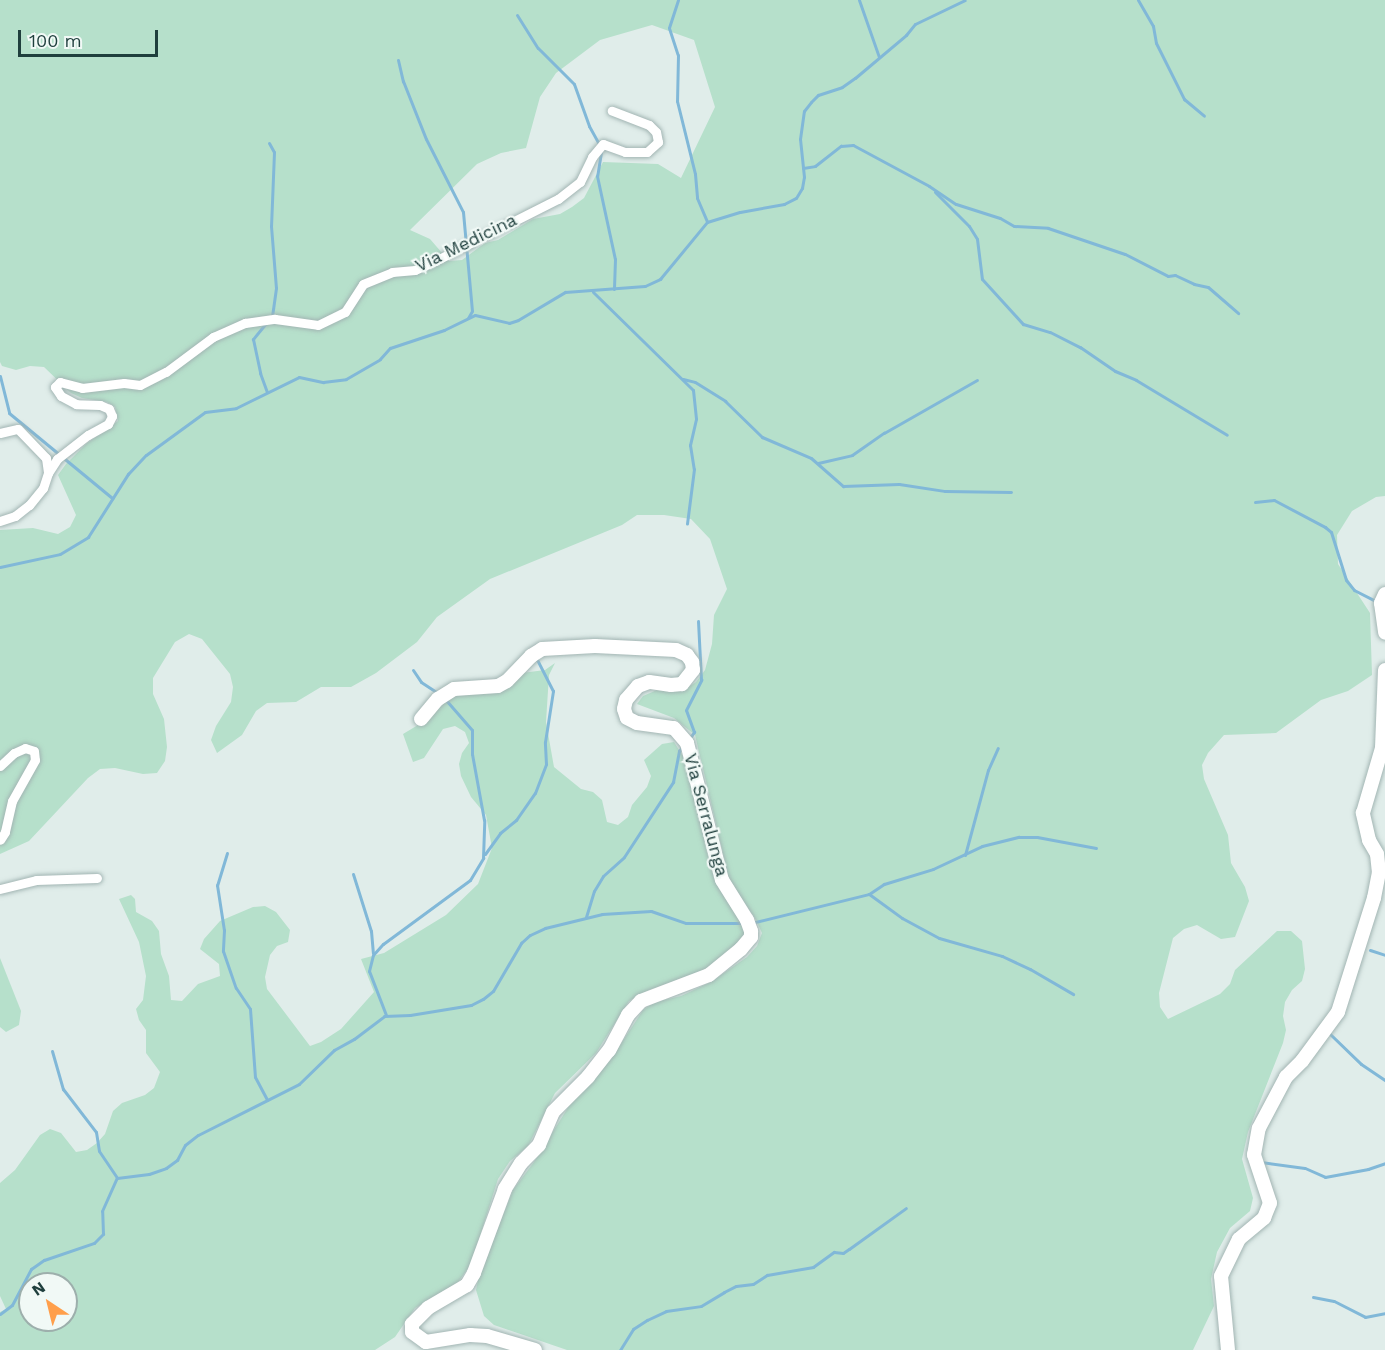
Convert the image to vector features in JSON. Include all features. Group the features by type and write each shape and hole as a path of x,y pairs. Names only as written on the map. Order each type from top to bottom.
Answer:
{"street":[{"name":"Via Medicina","path":"48,473 57,459 88,435 108,424 112,416 109,409 100,405 76,404 61,396 55,387 60,382 82,388 124,383 140,385 166,372 213,337 246,323 275,319 318,325 345,312 363,284 392,272 415,270 558,199 580,182 592,157 603,144 625,152 647,152 658,142 656,132 649,125 612,111"},
{"path":"0,433 18,429 46,458 48,473 44,488 29,505 15,516 0,521"},
{"path":"1385,594 1382,603 1385,633"},
{"name":"Via Serralunga","path":"421,719 438,699 454,689 498,686 507,681 531,656 542,649 595,646 676,650 687,656 692,663 693,670 682,684 649,682 638,686 626,700 624,709 627,718 637,723 674,728 687,743 722,880 747,920 751,931 751,937 741,949 709,975 641,1001 628,1015 609,1050 588,1077 553,1112 539,1145 521,1163 505,1189 474,1273 467,1285 428,1308 412,1324 412,1332 426,1342 470,1335 487,1336 535,1350"},
{"path":"1228,1350 1221,1276 1239,1239 1264,1218 1270,1203 1254,1155 1259,1128 1286,1077 1302,1061 1338,1012 1374,898 1380,863 1369,840 1363,813 1382,748 1385,670"},
{"path":"0,766 14,753 25,748 34,752 35,760 12,801 5,832 0,840"},
{"path":"0,889 36,880 97,878"}],"green space":[{"path":"0,0 1385,0 1385,496 1376,497 1352,511 1337,535 1338,564 1370,613 1372,675 1348,691 1321,700 1276,733 1224,735 1208,753 1202,765 1204,779 1228,835 1231,863 1245,887 1249,901 1235,937 1221,939 1197,925 1184,929 1173,938 1159,993 1160,1007 1168,1019 1220,994 1230,984 1235,970 1277,931 1291,931 1302,941 1305,969 1302,981 1292,990 1285,1002 1283,1016 1286,1030 1283,1043 1248,1132 1242,1159 1253,1198 1250,1211 1230,1228 1217,1252 1211,1279 1214,1306 1193,1350 567,1350 494,1325 484,1316 476,1290 479,1276 513,1190 534,1162 569,1106 613,1056 643,1010 655,1002 681,996 711,982 747,957 757,946 762,933 729,879 695,735 674,718 637,704 643,696 657,690 684,690 696,682 705,670 712,644 714,615 727,589 710,539 691,519 664,515 637,515 622,525 490,579 437,617 417,642 376,673 351,687 321,687 296,702 267,703 256,711 242,735 217,753 211,740 216,726 231,702 233,687 230,674 202,639 189,634 175,642 153,678 153,694 164,719 167,747 165,761 157,773 143,774 115,768 100,769 88,778 29,841 0,854 0,530 33,528 58,534 70,527 76,515 58,475 86,444 118,421 115,407 107,402 82,398 71,393 44,367 30,366 16,370 2,366 0,362","holes":["652,25 694,40 715,107 681,178 658,164 603,162 584,198 572,207 560,214 533,219 498,240 485,243 462,260 449,261 430,239 410,230 477,164 501,153 526,148 540,97 556,73 600,40"]},
{"path":"555,663 549,675 546,722 554,767 581,789 593,792 602,800 607,822 618,825 628,817 632,805 647,787 651,776 644,760 662,744 674,742 686,761 745,930 743,937 724,956 705,970 649,990 629,1001 596,1053 555,1093 528,1146 510,1161 498,1179 471,1264 456,1285 415,1308 395,1337 375,1350 0,1350 0,1312 6,1309 0,1296 0,1183 15,1170 40,1135 50,1129 61,1133 76,1152 87,1150 105,1134 113,1111 122,1103 145,1095 154,1088 160,1072 146,1053 146,1030 139,1020 136,1009 143,1000 146,976 139,942 119,899 131,895 135,899 136,912 152,921 159,931 161,954 169,976 171,1000 182,1001 198,984 220,976 219,964 200,949 204,939 220,921 253,907 265,906 276,912 290,930 288,942 277,946 270,955 265,977 267,989 310,1046 321,1042 341,1029 374,992 361,959 384,953 446,915 478,884 492,848 486,815 471,797 461,776 459,764 462,753 469,743 465,732 455,726 443,729 424,758 413,762 403,734 423,722 433,710 453,695 522,673 545,670"},
{"path":"0,958 21,1011 19,1025 6,1032 0,1027"}],"waterway":[{"path":"678,0 669,28 678,55 677,101 695,174 697,198 707,222"},
{"path":"859,0 879,57"},
{"path":"0,567 60,554 88,537 128,474 146,455 205,412 236,408 299,377 323,382 346,379 380,359 390,348 444,330 475,315 509,323 565,292 645,286 660,279 707,222 740,212 784,204 796,198 802,188 804,177 800,139 804,111 811,102 818,95 842,87 855,78 906,35 915,24 965,0"},
{"path":"1138,0 1153,26 1156,43 1184,99 1204,116"},
{"path":"517,15 538,48 574,84 589,126 600,146"},
{"path":"398,60 403,81 426,139 463,212 472,311 468,318"},
{"path":"269,143 274,152 271,226 276,288 272,316"},
{"path":"803,168 815,166 841,146 853,145 929,186 956,204 1000,218 1014,226 1048,228 1125,254 1168,276 1175,275 1194,284 1208,287 1238,313"},
{"path":"601,152 597,176 615,259 614,289"},
{"path":"935,192 969,226 977,239 982,279 1023,324 1050,332 1080,347 1115,371 1136,380 1227,435"},
{"path":"593,292 693,390 696,419 690,445 694,469 687,524"},
{"path":"266,323 253,339 260,373 267,392"},
{"path":"0,376 9,413 112,498"},
{"path":"683,379 695,382 725,401 762,437 811,458 843,486 899,484 945,491 1011,492"},
{"path":"818,463 852,455 884,433 977,380"},
{"path":"1255,502 1274,500 1325,527 1331,532 1346,580 1354,590 1376,601"},
{"path":"689,739 694,732 686,710 701,680 698,621"},
{"path":"485,854 500,833 516,820 535,793 546,764 545,742 553,691 537,659"},
{"path":"413,670 421,682 438,693"},
{"path":"386,1015 369,971 373,955 383,944 470,880 483,858 484,820 472,754 472,730 445,699"},
{"path":"586,917 594,891 603,876 624,857 673,782 679,751 683,746"},
{"path":"965,855 988,770 998,748"},
{"path":"751,923 869,894 884,884 933,869 982,846 1019,837 1037,837 1096,848"},
{"path":"227,853 217,885 224,930 223,951 236,988 250,1009 255,1077 267,1100"},
{"path":"353,874 371,931 373,953"},
{"path":"869,894 902,918 939,938 1002,956 1073,994"},
{"path":"0,1314 12,1305 31,1269 44,1260 94,1243 103,1234 102,1211 117,1178 149,1174 166,1168 177,1160 185,1145 198,1135 299,1084 334,1050 354,1039 384,1016 410,1015 471,1005 483,999 493,991 521,943 530,935 545,928 602,914 651,911 686,923 745,923"},
{"path":"1370,950 1385,955"},
{"path":"1330,1034 1361,1064 1385,1080"},
{"path":"52,1051 63,1089 96,1132 99,1151 117,1178"},
{"path":"1261,1162 1305,1168 1325,1177 1368,1169 1385,1163"},
{"path":"620,1350 633,1329 647,1320 666,1311 701,1306 736,1286 753,1284 767,1275 813,1267 834,1252 843,1253 906,1208"},
{"path":"1313,1297 1334,1301 1365,1317 1385,1313"}]}
